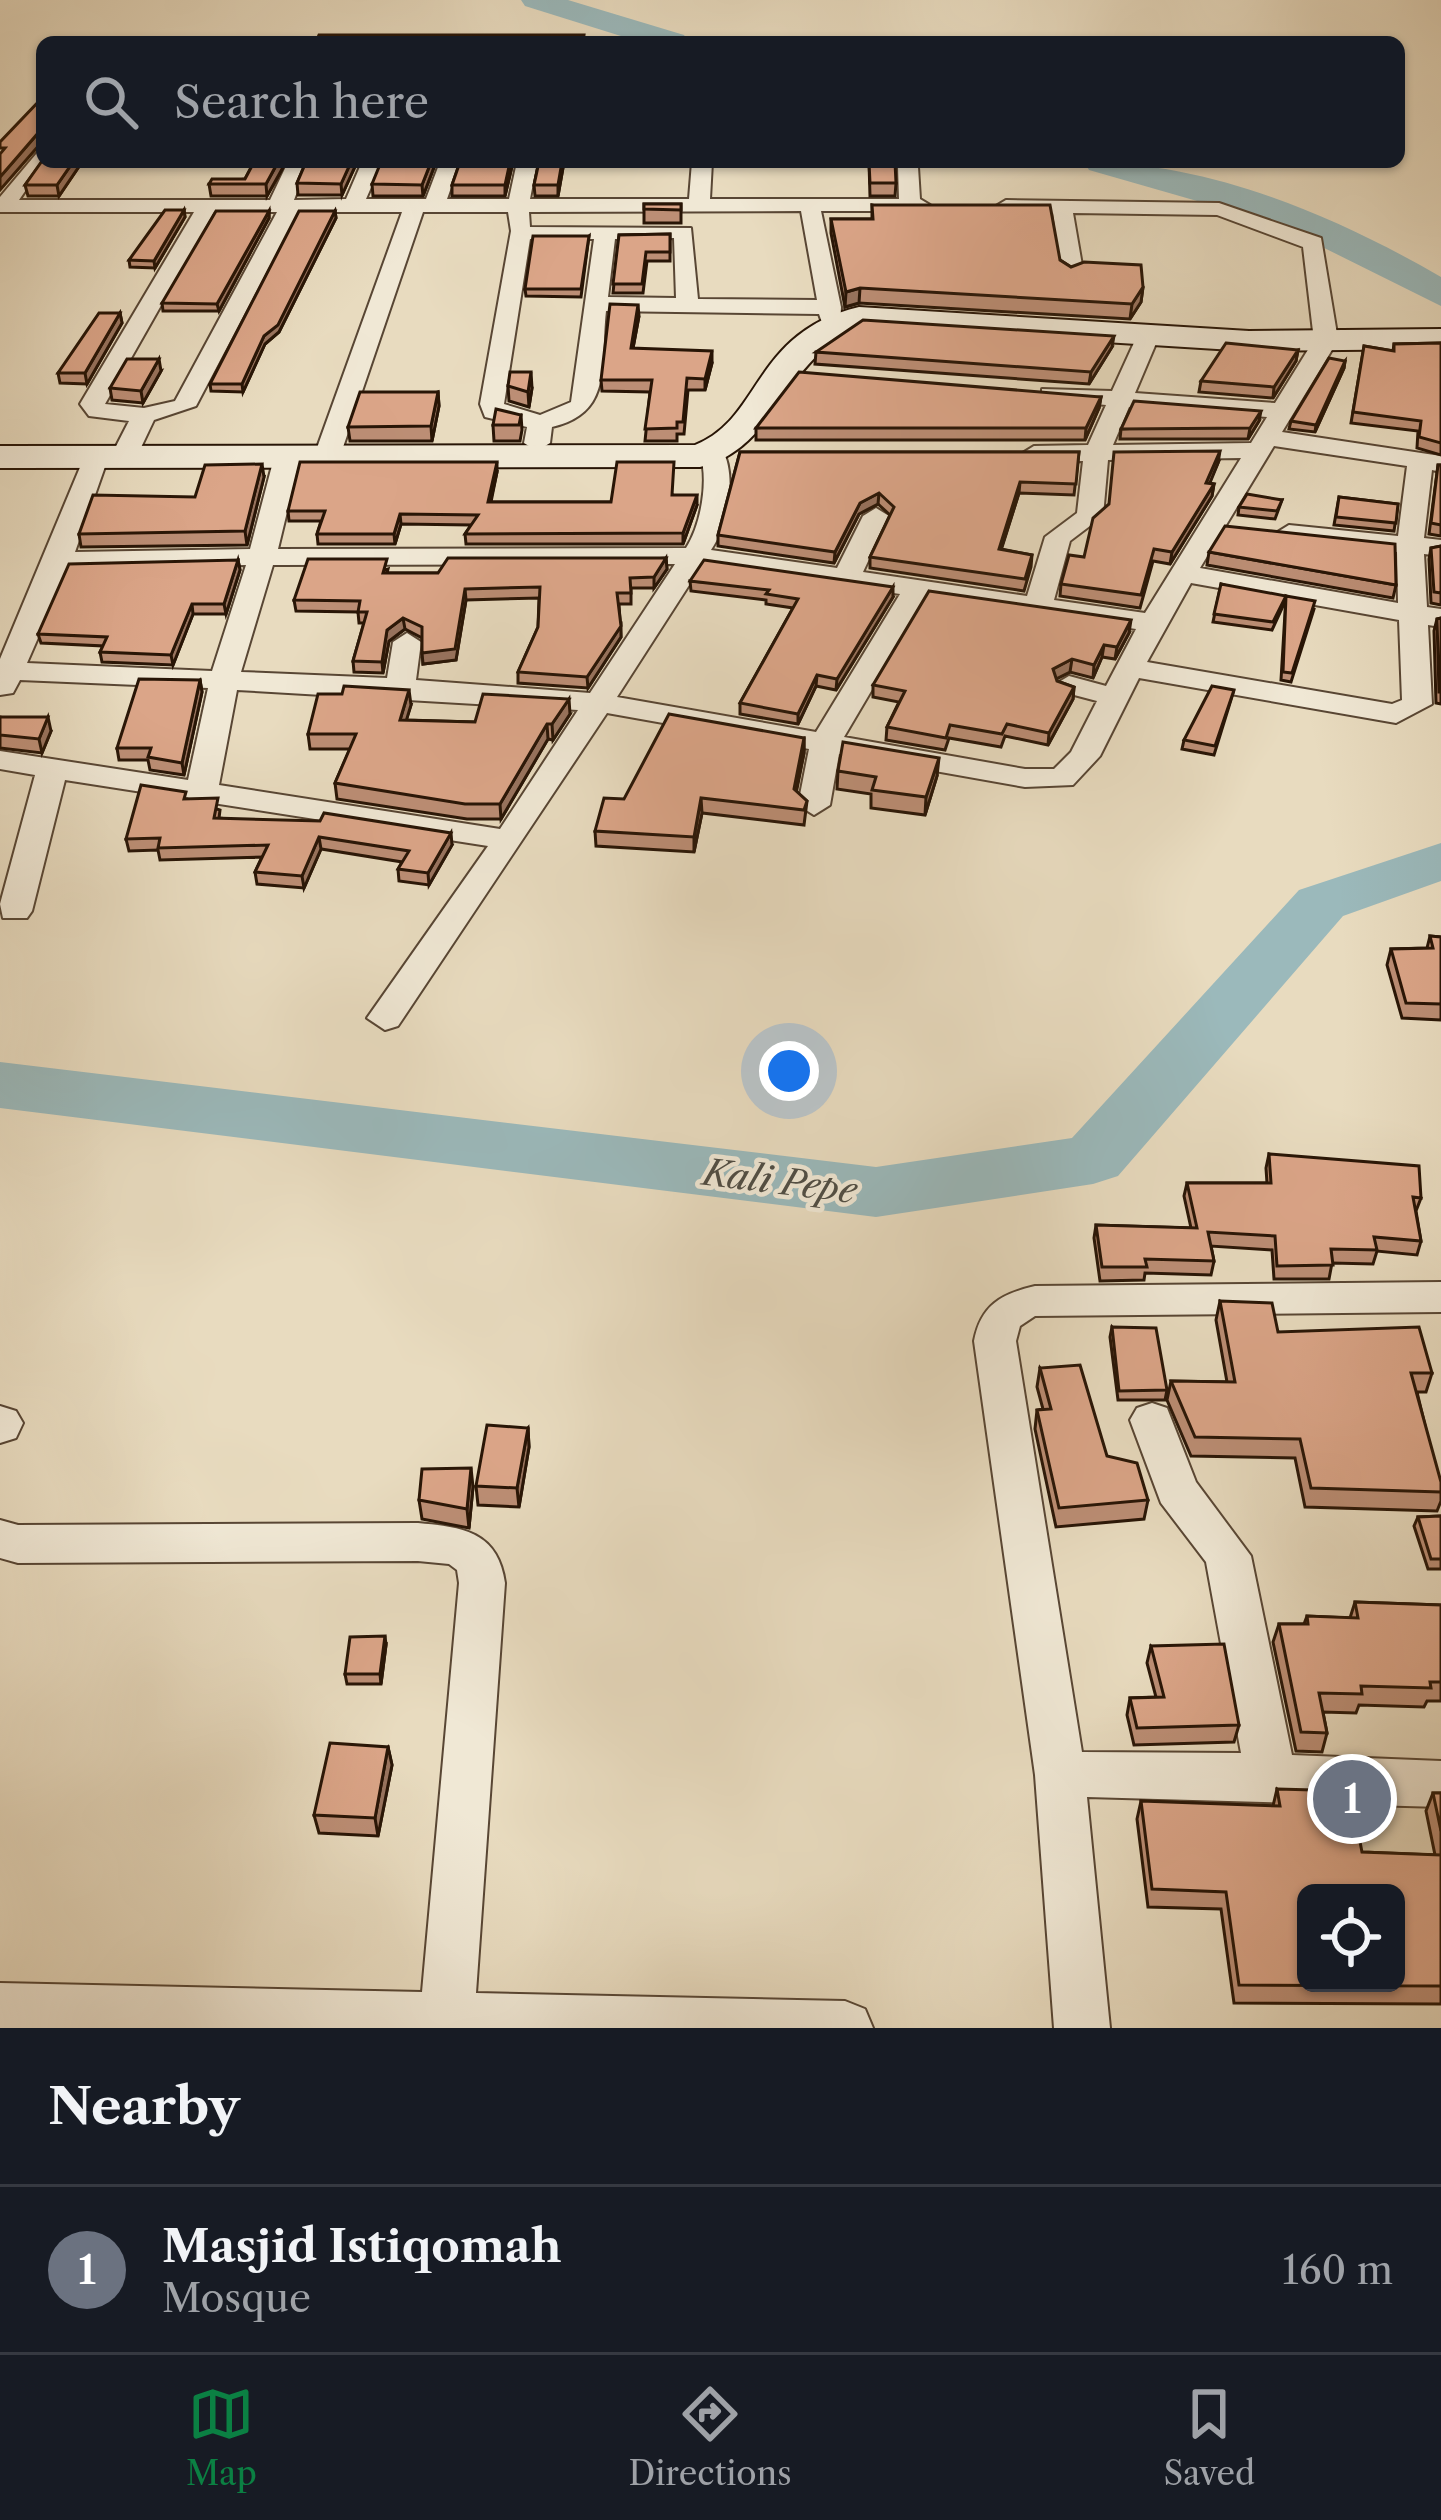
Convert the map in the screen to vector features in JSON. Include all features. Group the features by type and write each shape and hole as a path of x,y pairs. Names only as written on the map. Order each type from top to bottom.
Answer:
{"main road":[{"path":"0,457 326,459 538,440 731,452 778,370 831,315 1149,334 1441,339"}],"street":[{"path":"2,206 36,161"},
{"path":"208,205 92,404 98,411 144,416 184,406 282,214 296,168"},
{"path":"353,206 369,168"},
{"path":"326,459 424,207 447,168"},
{"path":"526,168 492,404 494,412 538,440 583,404 605,232"},
{"path":"699,206 702,168"},
{"path":"908,168 910,206"},
{"path":"2,206 208,205 282,214"},
{"path":"193,229 353,206 933,206"},
{"path":"596,304 687,304 831,315 810,206"},
{"path":"144,416 109,458 58,560 14,630 5,680 400,688 602,704 1024,778 1062,778 1084,756 1153,623 1185,574 1238,528 1265,444 1326,340 1312,243 1219,208 980,206"},
{"path":"1062,207 1072,271"},
{"path":"520,233 684,232 687,304"},
{"path":"1039,605 1058,537 1090,516 1096,454 1149,334"},
{"path":"778,370 822,375"},
{"path":"1034,393 1286,411"},
{"path":"1017,454 1265,444 1430,463 1410,545 1427,616 1417,704 1408,712 1130,668"},
{"path":"385,1018 602,704 695,556 712,516 718,469 731,452"},
{"path":"201,795 224,681 286,458"},
{"path":"846,578 876,516"},
{"path":"1238,528 1441,548"},
{"path":"58,560 695,556 1153,623"},
{"path":"1185,574 1427,616"},
{"path":"814,805 826,741 918,588"},
{"path":"400,688 407,642"},
{"path":"1069,685 1115,697"},
{"path":"0,760 509,840"},
{"path":"15,910 52,770"},
{"path":"1082,2028 1060,1775 995,1340 998,1319 1012,1306 1035,1301 1441,1297"},
{"path":"1152,1420 1177,1490 1228,1556 1271,1778"},
{"path":"0,1539 418,1542 459,1546 479,1561 482,1583 447,2018"},
{"path":"1060,1775 1441,1784"},
{"path":"0,2010 363,2023 447,2018 845,2028"}],"building":[{"path":"319,35 584,35 584,36"},
{"path":"36,104 36,135 0,177 0,154 5,148 0,148 0,142"},
{"path":"37,168 69,168 57,185 25,185"},
{"path":"251,168 275,168 266,184 209,184 212,179 245,179"},
{"path":"303,168 348,168 341,184 297,183"},
{"path":"379,168 429,168 422,185 372,184"},
{"path":"458,168 509,168 505,185 452,185"},
{"path":"538,168 561,168 558,185 534,185"},
{"path":"869,168 895,168 896,183 870,183"},
{"path":"644,204 681,204 681,210 644,209"},
{"path":"872,205 1050,205 1060,260 1071,267 1084,262 1141,265 1143,287 1132,304 860,288 846,292 831,219 873,219"},
{"path":"165,210 184,210 154,261 129,260"},
{"path":"216,211 269,211 217,304 162,303"},
{"path":"299,211 335,211 278,325 264,336 242,384 210,384"},
{"path":"670,234 670,252 646,252 642,284 613,284 619,235"},
{"path":"533,236 589,236 581,289 525,289"},
{"path":"610,304 638,305 631,348 712,351 705,379 687,378 683,422 677,422 677,428 645,429 652,380 601,380"},
{"path":"99,313 120,313 85,373 58,373"},
{"path":"863,320 1114,336 1091,372 816,352"},
{"path":"1226,343 1298,350 1274,387 1201,381"},
{"path":"1441,343 1441,443 1419,437 1421,421 1353,412 1364,346 1394,351 1394,344"},
{"path":"1329,358 1345,361 1316,425 1291,421"},
{"path":"127,359 159,359 141,391 110,388"},
{"path":"510,372 531,372 528,392 508,386"},
{"path":"799,372 1101,397 1086,428 756,428"},
{"path":"360,392 438,392 431,426 348,427"},
{"path":"1134,401 1261,411 1250,428 1121,429"},
{"path":"496,409 521,415 519,425 493,425"},
{"path":"1220,451 1206,483 1214,484 1172,552 1154,549 1141,595 1061,584 1069,555 1084,557 1093,518 1109,504 1114,452"},
{"path":"740,452 1079,452 1076,484 1020,482 999,549 1032,555 1025,579 870,557 894,507 879,493 860,503 835,552 718,535"},
{"path":"300,462 497,462 488,502 611,502 617,462 674,462 672,495 697,495 683,533 465,534 478,515 400,514 394,534 317,534 325,511 288,511"},
{"path":"262,464 245,531 79,534 93,495 195,497 205,465"},
{"path":"1441,465 1441,525 1431,523"},
{"path":"1247,494 1282,500 1277,511 1239,507"},
{"path":"1339,497 1398,504 1396,523 1336,517"},
{"path":"1225,526 1395,544 1396,585 1209,552"},
{"path":"1441,546 1441,593 1434,592 1431,548"},
{"path":"448,558 666,558 654,577 630,578 631,593 617,593 621,626 587,677 518,672 538,627 540,587 465,589 455,649 422,653 422,627 403,618 387,630 382,662 353,661 367,612 358,612 360,601 294,600 308,559 387,559 383,573 438,573"},
{"path":"238,560 224,604 192,604 171,655 100,652 107,637 38,634 69,564"},
{"path":"704,560 893,587 837,679 817,675 798,714 740,703 798,599 766,594 769,590 690,581"},
{"path":"1221,584 1286,596 1273,622 1214,614"},
{"path":"929,591 1131,620 1117,647 1104,645 1094,665 1072,659 1053,669 1057,681 1074,687 1049,733 1007,724 1002,734 950,725 946,738 887,727 905,691 873,685"},
{"path":"1286,596 1315,601 1292,673 1283,672"},
{"path":"1441,618 1441,692 1439,692 1437,619"},
{"path":"139,679 200,680 182,763 148,757 151,748 117,748"},
{"path":"344,686 409,690 400,720 475,722 483,694 569,699 552,724 547,724 500,804 465,804 335,783 356,734 308,734 318,694 342,694"},
{"path":"1212,686 1234,690 1215,746 1184,740"},
{"path":"669,714 804,738 794,789 807,801 804,810 701,798 694,837 595,831 604,798 624,799"},
{"path":"0,717 48,717 39,739 0,735"},
{"path":"843,742 939,758 926,797 872,790 876,777 838,771"},
{"path":"141,785 186,792 184,799 218,798 214,818 320,821 324,813 451,833 428,873 398,869 409,851 319,837 302,876 255,872 268,845 158,848 160,838 126,839"},
{"path":"1430,936 1441,937 1441,1004 1406,1003 1391,949 1433,948"},
{"path":"1269,1154 1419,1166 1421,1198 1413,1197 1421,1241 1374,1237 1377,1250 1331,1249 1333,1265 1277,1266 1275,1236 1208,1232 1214,1261 1145,1259 1147,1267 1102,1267 1096,1225 1197,1228 1187,1183 1271,1183"},
{"path":"1220,1301 1272,1303 1278,1332 1419,1327 1432,1373 1411,1373 1441,1492 1311,1488 1300,1439 1195,1437 1171,1381 1235,1382"},
{"path":"1112,1327 1156,1328 1167,1390 1119,1391"},
{"path":"1080,1365 1107,1456 1137,1463 1148,1500 1059,1508 1037,1410 1051,1409 1040,1368"},
{"path":"487,1425 528,1428 517,1488 476,1486"},
{"path":"471,1468 467,1509 419,1500 422,1469"},
{"path":"1441,1516 1441,1559 1431,1559 1418,1517"},
{"path":"1355,1602 1441,1605 1441,1682 1430,1682 1431,1688 1361,1686 1362,1694 1319,1693 1327,1733 1301,1732 1279,1624 1308,1624 1307,1616 1358,1618"},
{"path":"385,1636 380,1674 345,1674 350,1637"},
{"path":"1224,1644 1239,1725 1137,1728 1130,1698 1164,1697 1151,1646"},
{"path":"330,1743 388,1747 375,1818 314,1815"},
{"path":"1277,1789 1350,1791 1362,1852 1441,1855 1441,1986 1405,1986 1405,1884 1297,1884 1297,1985 1239,1985 1226,1892 1152,1889 1141,1801 1280,1806"},
{"path":"1433,1793 1441,1793 1441,1831"}],"waterway":[{"path":"536,0 653,36"},
{"path":"1123,168 1287,215 1361,247 1441,294"},
{"name":"Kali Pepe","path":"0,1085 876,1192 1093,1159 1321,903 1441,861"}],"place":[{"name":"Masjid Istiqomah","path":"1352,1799"}]}
